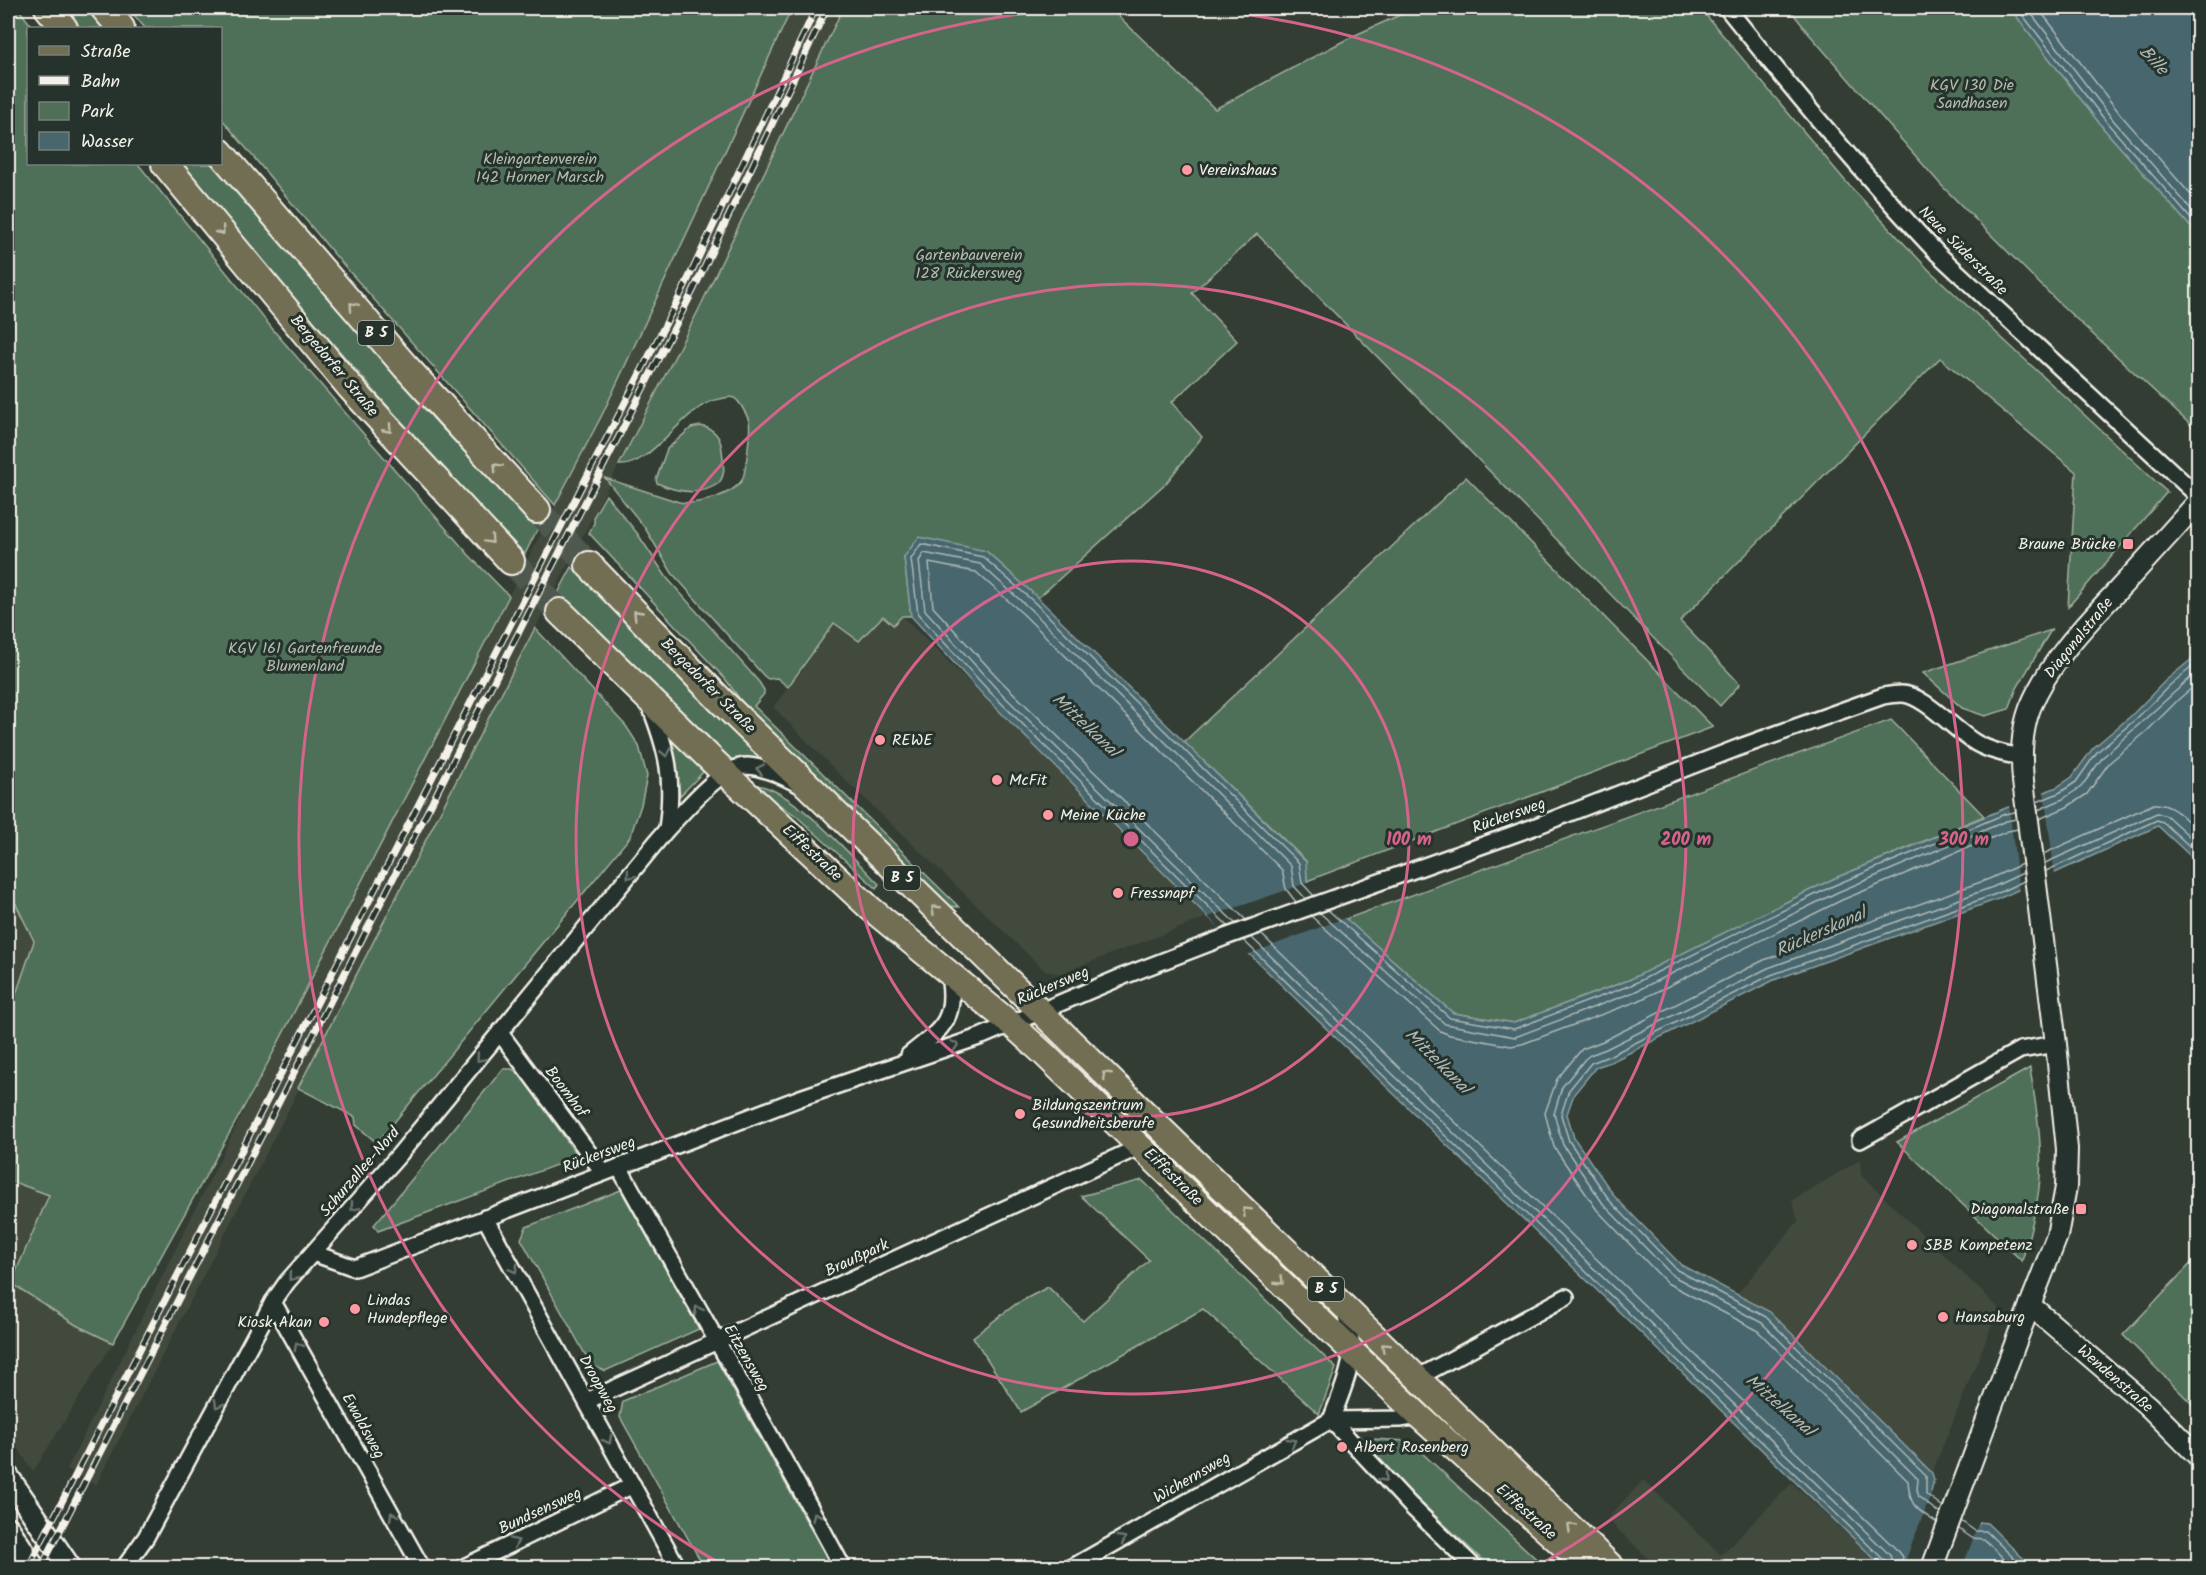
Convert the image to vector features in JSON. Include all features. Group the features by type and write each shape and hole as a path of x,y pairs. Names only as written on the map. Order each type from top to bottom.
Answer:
{"highway":[{"path":"48,8 63,27"},
{"path":"104,8 120,27"},
{"name":"B 5","path":"222,154 405,366 537,510"},
{"name":"Bergedorfer Straße","path":"166,165 350,387 511,561"},
{"name":"Bergedorfer Straße","path":"589,565 828,805"},
{"name":"B 5","path":"560,612 725,773"}],"main road":[{"name":"Eiffestraße","path":"725,773 871,909 1010,1023 1141,1146 1419,1416 1586,1568"},
{"name":"Eiffestraße","path":"828,805 1613,1568"},
{"path":"8,1477 69,1568"},
{"path":"8,1528 34,1568"}],"street":[{"name":"Neue Süderstraße","path":"1727,8 1893,206 1938,255 2199,496"},
{"name":"Diagonalstraße","path":"1932,1568 2057,1236 2066,1187 2067,1149 2021,757 2025,726 2030,709 2044,681 2061,656 2086,625 2199,502"},
{"name":"Rückersweg","path":"313,1253 355,1268 800,1098 982,1036 1040,1010 1228,936 1531,828 1740,747 1883,696 1903,694 1914,697 1924,702 1976,742 1991,750 2021,757"},
{"path":"647,697 663,741 669,767 671,795 667,830"},
{"path":"725,773 746,766 764,769 802,787 828,805"},
{"name":"Schurzallee-Nord","path":"124,1568 146,1537 273,1302 399,1155 667,830 725,773"},
{"name":"Rückersweg","path":"900,1063 936,1034 945,1023 953,993 947,971"},
{"name":"Boomhof","path":"500,1033 603,1172"},
{"path":"1860,1140 2020,1050 2056,1044"},
{"name":"Braußpark","path":"587,1401 1141,1146"},
{"name":"Eitzensweg","path":"619,1167 716,1343 815,1513 843,1568"},
{"name":"Droopweg","path":"485,1218 678,1568"},
{"path":"1417,1378 1566,1297"},
{"name":"Ewaldsweg","path":"273,1302 422,1568"},
{"path":"1341,1304 1349,1324 1353,1352 1350,1372 1330,1420 1411,1506 1475,1568"},
{"name":"Wendenstraße","path":"2030,1305 2148,1406 2199,1456"},
{"name":"Wichernsweg","path":"1071,1568 1330,1420 1400,1419 1419,1416"},
{"name":"Bundsensweg","path":"462,1568 633,1485"}],"shaded area":[{"path":"792,8 843,8 699,309 96,1485 67,1469 260,1078 603,413"},
{"path":"883,616 902,616 1208,917 1059,974 1044,970 840,775 773,707 803,669 834,623"},
{"path":"8,888 34,941 9,1015 49,1194 11,1283 76,1325 113,1343 33,1472 8,1432"},
{"path":"1860,1160 1861,1175 1999,1308 1932,1473 1770,1312 1737,1294 1798,1221 1792,1200"},
{"path":"1643,1480 1721,1555 1792,1483 1883,1567 1657,1567 1607,1519"}],"green space":[{"name":"KGV 161 Gartenfreunde Blumenland","path":"8,8 18,8 32,27 27,27 27,165 139,165 275,332 469,555 509,596 260,1078 113,1343 76,1325 11,1283 49,1195 8,1180 9,1015 34,941 8,888"},
{"path":"65,8 88,8 103,27 79,27"},
{"name":"Kleingartenverein 142 Horner Marsch","path":"128,8 792,8 603,413 555,505 334,254 222,119 222,27 144,27"},
{"name":"Gartenbauverein 128 Rückersweg","path":"843,8 1110,8 1215,109 1351,37 1415,8 1700,8 1847,183 1929,270 2167,492 2068,607 2076,472 1940,358 1680,621 1740,684 1720,706 1257,234 1192,293 1237,341 1172,402 1202,437 1167,482 1038,598 986,551 904,557 911,616 902,616 893,625 883,616 859,641 834,623 788,687 777,678 768,679 764,676 672,573 645,528 605,478 686,503 704,501 723,495 742,480 748,450 749,421 738,402 731,397 707,403 644,457 619,465 699,309"},
{"name":"KGV 130 Die Sandhasen","path":"1789,8 2010,8 2104,129 2198,235 2198,428 2193,427 2057,301 1941,185"},
{"path":"184,165 214,165 439,425 538,528 525,554 439,465 307,314"},
{"path":"701,426 716,434 721,443 724,469 719,483 704,490 688,492 657,483 656,480 667,449 691,428"},
{"path":"1466,477 1713,727 1307,881 1306,861 1184,742"},
{"path":"606,495 637,533 667,578 759,682 764,694 754,706 959,907 948,906 851,812 853,809 849,806 848,808 782,743 784,741 781,738 779,740 747,709 726,680 589,533 594,523 594,516"},
{"path":"572,567 764,759 762,763 741,759 731,762 558,593"},
{"path":"535,628 626,726 639,746 647,776 641,805 630,837 377,1143 356,1125 355,1117 298,1088"},
{"path":"2051,630 2017,688 2009,709 1985,716 1962,708 1923,673"},
{"path":"1891,720 1984,816 1833,879 1629,980 1514,1023 1453,1013 1346,919"},
{"path":"671,739 705,770 680,796"},
{"path":"757,785 772,790 805,811 879,884 876,888 795,815 756,789"},
{"path":"2030,1068 2041,1158 2036,1207 2022,1261 1897,1142"},
{"path":"503,1069 512,1069 522,1076 578,1157 378,1231 374,1225"},
{"path":"1142,1180 1336,1368 1319,1414 1203,1309 1021,1412 973,1337 1016,1304 1048,1287 1083,1321 1149,1260 1081,1196"},
{"path":"621,1190 699,1329 605,1371 591,1365 521,1239 526,1227"},
{"path":"2198,1256 2198,1410 2123,1335"},
{"path":"717,1361 832,1567 704,1567 620,1417 623,1401"},
{"path":"1352,1438 1409,1441 1545,1567 1490,1567"}],"water":[{"name":"Bille","path":"2010,8 2198,8 2198,235 2104,129"},
{"path":"919,537 986,551 1038,598 1306,862 1307,881 1346,919 1453,1013 1514,1023 1629,980 1833,879 2057,787 2072,777 2093,748 2132,715 2165,681 2198,654 2198,863 2158,826 1998,899 1774,980 1611,1062 1596,1067 1574,1094 1567,1114 1574,1138 1615,1197 1681,1265 1770,1312 1932,1473 1934,1480 1931,1491 1978,1526 1980,1522 1987,1523 2032,1567 1883,1567 1240,945 1208,917 985,697 911,616 904,557"}],"pier":[{"path":"2044,791 2055,876 2019,893 2009,805"},
{"path":"1310,882 1347,917 1247,955 1208,917"},
{"path":"1933,1489 1979,1523 1962,1568 1903,1567"}],"tunnel":[{"path":"537,510 589,565"},
{"path":"511,561 560,612"}],"railway":[{"path":"28,1568 683,290 816,8"},
{"path":"41,1568 693,291 827,8"}],"place":[{"name":"Vereinshaus","path":"1187,170"},
{"name":"Braune Brücke","path":"2128,544"},
{"name":"REWE","path":"880,740"},
{"name":"McFit","path":"997,780"},
{"name":"Meine Küche","path":"1048,815"},
{"name":"Fressnapf","path":"1118,893"},
{"name":"Bildungszentrum Gesundheitsberufe","path":"1020,1114"},
{"name":"Diagonalstraße","path":"2081,1209"},
{"name":"SBB Kompetenz","path":"1912,1245"},
{"name":"Lindas Hundepflege","path":"355,1309"},
{"name":"Hansaburg","path":"1943,1317"},
{"name":"Kiosk Akan","path":"324,1322"},
{"name":"Albert Rosenberg","path":"1342,1447"}],"water label":[{"name":"Mittelkanal","path":"1085,726"},
{"name":"Rückerskanal","path":"1821,933"},
{"name":"Mittelkanal","path":"1437,1062"},
{"name":"Mittelkanal","path":"1779,1406"}]}
